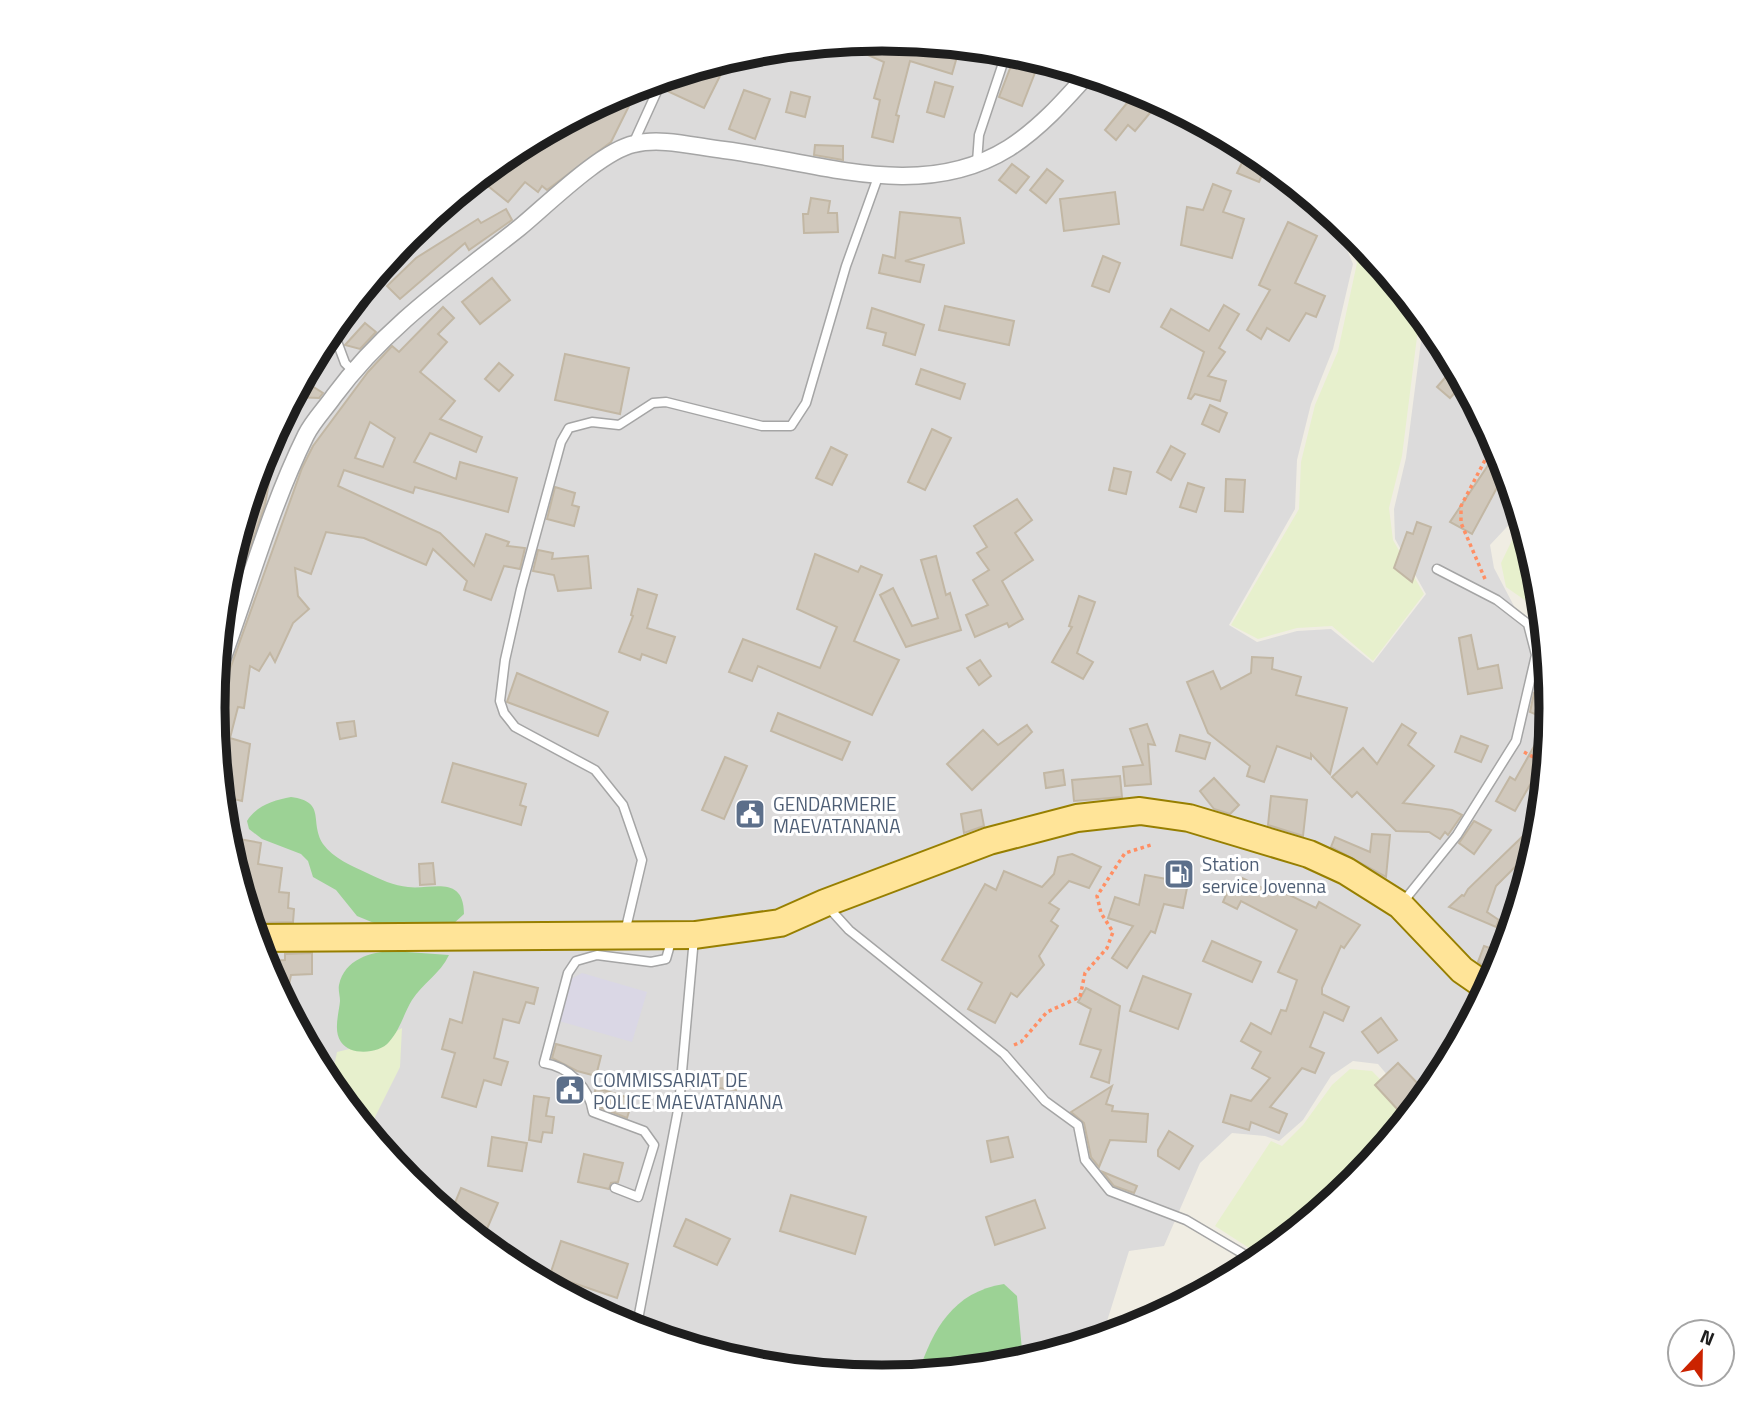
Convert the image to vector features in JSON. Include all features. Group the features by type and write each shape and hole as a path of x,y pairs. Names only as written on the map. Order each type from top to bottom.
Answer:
{"main road":[{"path":"267,938 683,935 780,923 825,903 989,841 1077,818 1140,811 1189,818 1309,854 1346,871 1400,905 1462,970 1479,982"}],"street":[{"path":"228,641 307,433 353,371 397,325 436,290 598,164 633,144 655,142 746,153 878,177 911,178 950,172 1007,149 1031,132 1080,82"}],"lane":[{"path":"976,162 979,135 1003,62"},
{"path":"633,144 657,91"},
{"path":"624,936 642,860 623,805 595,770 515,727 504,713 500,701 505,660 561,442 569,428 592,422 619,425 653,403 680,404 762,426 791,426 806,403 846,266 878,177"},
{"path":"337,342 345,363 353,371"},
{"path":"1400,905 1457,835 1513,746 1536,655 1528,624 1493,597 1437,569"},
{"path":"825,903 849,930 1004,1054 1045,1101 1078,1125 1085,1160 1110,1191 1186,1220 1245,1255"},
{"path":"615,1188 638,1197 653,1144 644,1132 593,1112 590,1097 572,1075 555,1065 544,1063 568,973 576,961 597,955 651,962 666,959 671,947 683,935"},
{"path":"638,1318 679,1105 683,935"}],"path":[{"path":"1488,454 1461,506 1461,523 1493,597"},
{"path":"1513,746 1537,759"},
{"path":"1004,1054 1021,1042 1047,1012 1080,997 1085,972 1107,948 1113,932 1101,913 1097,896 1125,853 1151,845"}],"shaded area":[{"path":"882,51 968,56 1052,73 1134,101 1211,139 1282,187 1315,214 1343,239 1353,264 1333,349 1311,404 1297,460 1295,509 1229,625 1257,642 1297,631 1331,629 1373,663 1426,594 1395,539 1394,509 1406,458 1422,334 1451,379 1489,456 1512,522 1490,545 1494,568 1525,627 1535,634 1539,708 1534,794 1527,836 1517,878 1489,960 1451,1037 1409,1100 1378,1064 1353,1061 1331,1076 1303,1120 1279,1141 1265,1136 1232,1133 1200,1163 1164,1246 1129,1251 1106,1325 1010,1353 925,1364 839,1364 754,1353 671,1330 630,1315 553,1277 482,1229 417,1173 361,1108 336,1073 313,1037 275,960 247,878 237,836 230,794 225,708 230,622 237,580 247,538 275,456 313,379 336,343 361,308 417,243 482,187 517,162 553,139 630,101 712,73 796,56"},
{"path":"582,973 647,992 632,1042 559,1021 571,979"}],"green space":[{"path":"1350,246 1418,329 1402,456 1389,508 1393,540 1424,594 1373,661 1332,626 1297,628 1258,639 1231,625 1299,509 1301,462 1315,405 1338,351 1357,263"},
{"path":"1515,533 1531,604 1506,587 1501,563"},
{"path":"291,797 309,803 313,808 319,836 327,849 337,857 377,878 398,885 452,889 463,901 464,914 452,925 435,926 374,923 357,916 336,890 313,877 308,861 301,854 262,839 249,829 247,821 255,811 272,802"},
{"path":"393,951 449,955 412,1000 389,1042 372,1051 351,1050 345,1047 337,1033 342,976 353,963 367,955"},
{"path":"402,1028 400,1067 375,1117 375,1125 333,1069 337,1052 374,1043"},
{"path":"1350,1069 1372,1071 1405,1105 1347,1173 1282,1229 1252,1250 1215,1226 1271,1141 1282,1146 1303,1125 1332,1085"},
{"path":"1004,1284 1017,1296 1022,1350 968,1360 922,1364 938,1328 948,1315 958,1304 986,1288"}],"building":[{"path":"860,52 957,55 952,74 910,61 896,115 899,116 893,142 872,137 880,100 874,98 884,62"},
{"path":"1012,63 1036,69 1022,106 999,97"},
{"path":"723,70 704,108 665,90 671,86"},
{"path":"935,82 953,87 944,117 927,112"},
{"path":"744,90 770,99 755,139 729,129"},
{"path":"791,92 810,97 805,117 786,112"},
{"path":"1130,99 1153,110 1135,131 1128,125 1116,140 1105,130"},
{"path":"627,102 630,104 611,142 547,190 542,186 538,192 525,182 508,202 486,184 553,139"},
{"path":"815,145 843,146 843,160 814,155"},
{"path":"1243,160 1263,173 1259,182 1237,173"},
{"path":"1012,164 1029,177 1016,193 999,180"},
{"path":"1047,169 1063,181 1046,203 1030,190"},
{"path":"1213,184 1231,191 1223,212 1244,219 1232,258 1181,245 1187,207 1203,210"},
{"path":"1115,192 1119,224 1064,231 1060,199"},
{"path":"811,198 830,201 828,213 837,213 838,232 804,233 803,214 808,214"},
{"path":"506,209 512,220 469,250 465,243 400,299 387,286 416,258 478,219 481,223"},
{"path":"900,212 960,218 964,243 905,261 924,265 920,282 879,273 883,255 895,258"},
{"path":"1288,222 1317,236 1295,283 1325,296 1316,317 1306,313 1289,341 1267,328 1261,339 1247,330 1270,290 1259,285"},
{"path":"1103,256 1120,263 1109,292 1092,286"},
{"path":"492,278 510,300 480,324 462,302"},
{"path":"1224,305 1239,314 1219,348 1225,352 1208,376 1226,381 1220,401 1195,394 1191,399 1188,398 1204,352 1161,327 1171,309 1209,331"},
{"path":"945,306 1014,321 1009,345 939,330"},
{"path":"443,307 454,318 438,334 447,342 420,372 455,401 440,419 482,437 476,452 430,433 414,462 456,479 460,462 517,478 508,512 415,487 413,493 344,470 338,486 440,533 474,566 486,534 509,542 507,546 525,548 520,569 504,566 491,600 464,590 467,581 433,549 426,565 364,538 326,532 311,574 295,568 298,596 309,609 293,623 275,662 270,653 259,671 250,666 244,708 238,707 230,738 250,744 242,801 231,798 226,751 226,680 302,468 313,446 368,372 392,346 399,352","holes":["370,422 395,438 383,467 355,458"]},
{"path":"872,308 924,325 915,355 883,345 886,333 867,328"},
{"path":"365,323 376,332 360,349 345,345"},
{"path":"565,354 629,368 620,414 555,400"},
{"path":"499,363 513,375 499,391 485,379"},
{"path":"921,369 965,384 960,399 916,384"},
{"path":"1448,374 1457,390 1450,398 1437,387"},
{"path":"310,385 323,393 319,398 303,397"},
{"path":"1210,405 1227,413 1219,432 1202,424"},
{"path":"932,429 951,438 925,490 908,482"},
{"path":"1171,446 1185,454 1171,480 1157,472"},
{"path":"831,447 847,455 832,485 816,478"},
{"path":"1491,461 1499,484 1472,534 1450,522"},
{"path":"273,463 265,505 235,591 247,538"},
{"path":"1114,468 1131,472 1126,494 1109,490"},
{"path":"1226,479 1245,480 1243,512 1225,511"},
{"path":"1188,483 1204,488 1196,512 1180,507"},
{"path":"555,487 575,493 572,505 579,507 574,526 547,519"},
{"path":"1017,499 1032,520 1015,533 1033,560 1002,581 1023,619 1009,627 1007,623 975,637 966,615 988,605 973,580 989,570 977,553 987,547 974,526"},
{"path":"1417,522 1431,527 1412,582 1394,568 1407,532 1413,534"},
{"path":"538,550 553,553 552,559 588,556 591,588 558,591 554,575 533,571"},
{"path":"815,554 858,572 861,566 882,575 854,641 899,660 872,715 758,666 752,681 729,672 743,639 820,668 837,627 797,609"},
{"path":"936,556 946,595 950,593 961,630 906,647 880,595 893,588 912,626 938,618 921,560"},
{"path":"638,589 657,595 647,628 675,637 666,663 642,654 640,660 619,652 633,616 631,615"},
{"path":"1079,596 1095,602 1077,653 1093,662 1083,679 1052,662 1072,627 1069,626"},
{"path":"1471,635 1478,669 1498,665 1502,688 1468,694 1459,638"},
{"path":"1252,657 1273,658 1272,669 1301,677 1296,695 1347,708 1330,774 1311,754 1311,759 1277,746 1264,782 1247,776 1250,766 1208,733 1187,682 1213,671 1221,689 1251,673"},
{"path":"980,660 991,676 979,685 967,668"},
{"path":"517,673 608,712 598,736 507,702"},
{"path":"1534,693 1539,695 1539,716 1530,712"},
{"path":"778,713 850,742 842,760 771,731"},
{"path":"354,721 356,736 340,739 337,723"},
{"path":"1147,724 1155,745 1148,744 1151,784 1125,786 1123,767 1143,765 1130,729"},
{"path":"1402,724 1416,733 1408,745 1434,766 1403,803 1452,810 1462,815 1448,835 1445,832 1440,839 1429,832 1396,831 1357,792 1352,797 1332,777 1363,748 1377,764"},
{"path":"1027,725 1032,732 972,790 947,764 983,730 998,745"},
{"path":"1180,735 1210,743 1205,759 1176,751"},
{"path":"1461,736 1488,746 1481,762 1455,752"},
{"path":"1538,739 1536,775 1515,811 1496,801 1510,777 1515,780"},
{"path":"725,757 747,766 724,819 702,810"},
{"path":"453,763 526,784 520,805 526,807 521,825 442,802"},
{"path":"1063,770 1065,785 1046,788 1044,773"},
{"path":"1120,776 1122,797 1074,801 1072,780"},
{"path":"1214,778 1239,805 1230,814 1214,809 1200,791"},
{"path":"1271,796 1307,800 1303,836 1268,825"},
{"path":"981,810 984,826 964,833 961,814"},
{"path":"1474,821 1491,830 1474,854 1459,843"},
{"path":"1372,834 1390,835 1386,877 1331,847 1335,837 1370,852"},
{"path":"1524,835 1527,838 1521,861 1496,886 1487,912 1499,920 1496,927 1449,907 1464,896"},
{"path":"239,839 261,843 258,864 282,868 279,892 289,893 288,908 294,909 293,922 261,923"},
{"path":"1072,854 1101,867 1089,888 1069,881 1049,903 1059,909 1051,921 1058,926 1039,956 1044,965 1017,997 1011,993 995,1023 968,1009 982,983 942,960 985,884 996,890 1004,871 1042,887 1054,874 1058,857"},
{"path":"433,863 435,884 420,885 419,864"},
{"path":"1145,875 1188,883 1183,908 1164,904 1155,933 1151,931 1127,968 1112,958 1133,926 1108,918 1115,897 1139,905"},
{"path":"1242,878 1273,893 1275,888 1316,908 1319,902 1360,925 1344,948 1341,946 1322,988 1322,994 1349,1007 1343,1021 1324,1012 1310,1047 1324,1053 1315,1073 1302,1068 1270,1107 1287,1114 1279,1133 1251,1122 1249,1130 1223,1122 1231,1095 1251,1101 1270,1078 1252,1068 1261,1052 1241,1041 1251,1023 1271,1034 1281,1010 1286,1011 1297,980 1278,972 1297,930 1241,901 1237,909 1223,902 1231,883 1238,886"},
{"path":"1212,941 1261,962 1252,982 1203,961"},
{"path":"1484,946 1493,949 1486,967 1478,962"},
{"path":"312,953 312,974 291,975 288,989 275,960 285,960 285,954"},
{"path":"474,972 538,988 534,1004 526,1002 519,1023 503,1019 494,1058 508,1062 501,1085 484,1080 476,1107 442,1097 455,1053 442,1049 450,1019 462,1023"},
{"path":"1143,976 1191,994 1178,1029 1130,1011"},
{"path":"1086,988 1120,1006 1109,1083 1091,1077 1101,1050 1080,1044 1091,1009 1078,1002"},
{"path":"1381,1018 1397,1040 1378,1053 1362,1032"},
{"path":"556,1044 601,1056 596,1076 577,1071 552,1058"},
{"path":"1398,1063 1419,1085 1399,1111 1375,1085"},
{"path":"712,1071 737,1073 736,1090 710,1087"},
{"path":"1112,1086 1106,1104 1113,1106 1112,1111 1148,1114 1146,1142 1110,1140 1099,1167 1091,1157 1084,1123 1071,1112"},
{"path":"596,1088 633,1099 627,1118 599,1107 594,1094"},
{"path":"534,1096 549,1098 546,1116 554,1117 552,1133 543,1132 541,1142 529,1140"},
{"path":"1169,1131 1193,1146 1179,1169 1158,1156 1158,1150"},
{"path":"492,1137 527,1143 522,1171 488,1166"},
{"path":"1008,1137 1013,1157 991,1162 987,1141"},
{"path":"584,1154 623,1163 618,1182 611,1183 609,1189 578,1182"},
{"path":"1103,1172 1137,1186 1134,1193 1114,1186"},
{"path":"461,1188 498,1203 486,1232 454,1206"},
{"path":"791,1195 866,1217 855,1254 780,1231"},
{"path":"1035,1200 1045,1228 995,1245 986,1217"},
{"path":"686,1219 730,1239 717,1265 674,1246"},
{"path":"561,1241 628,1264 617,1298 550,1275"}],"place":[{"name":"GENDARMERIE MAEVATANANA","path":"750,814"},
{"name":"Station service Jovenna","path":"1179,874"},
{"name":"COMMISSARIAT DE POLICE MAEVATANANA","path":"570,1090"}]}
